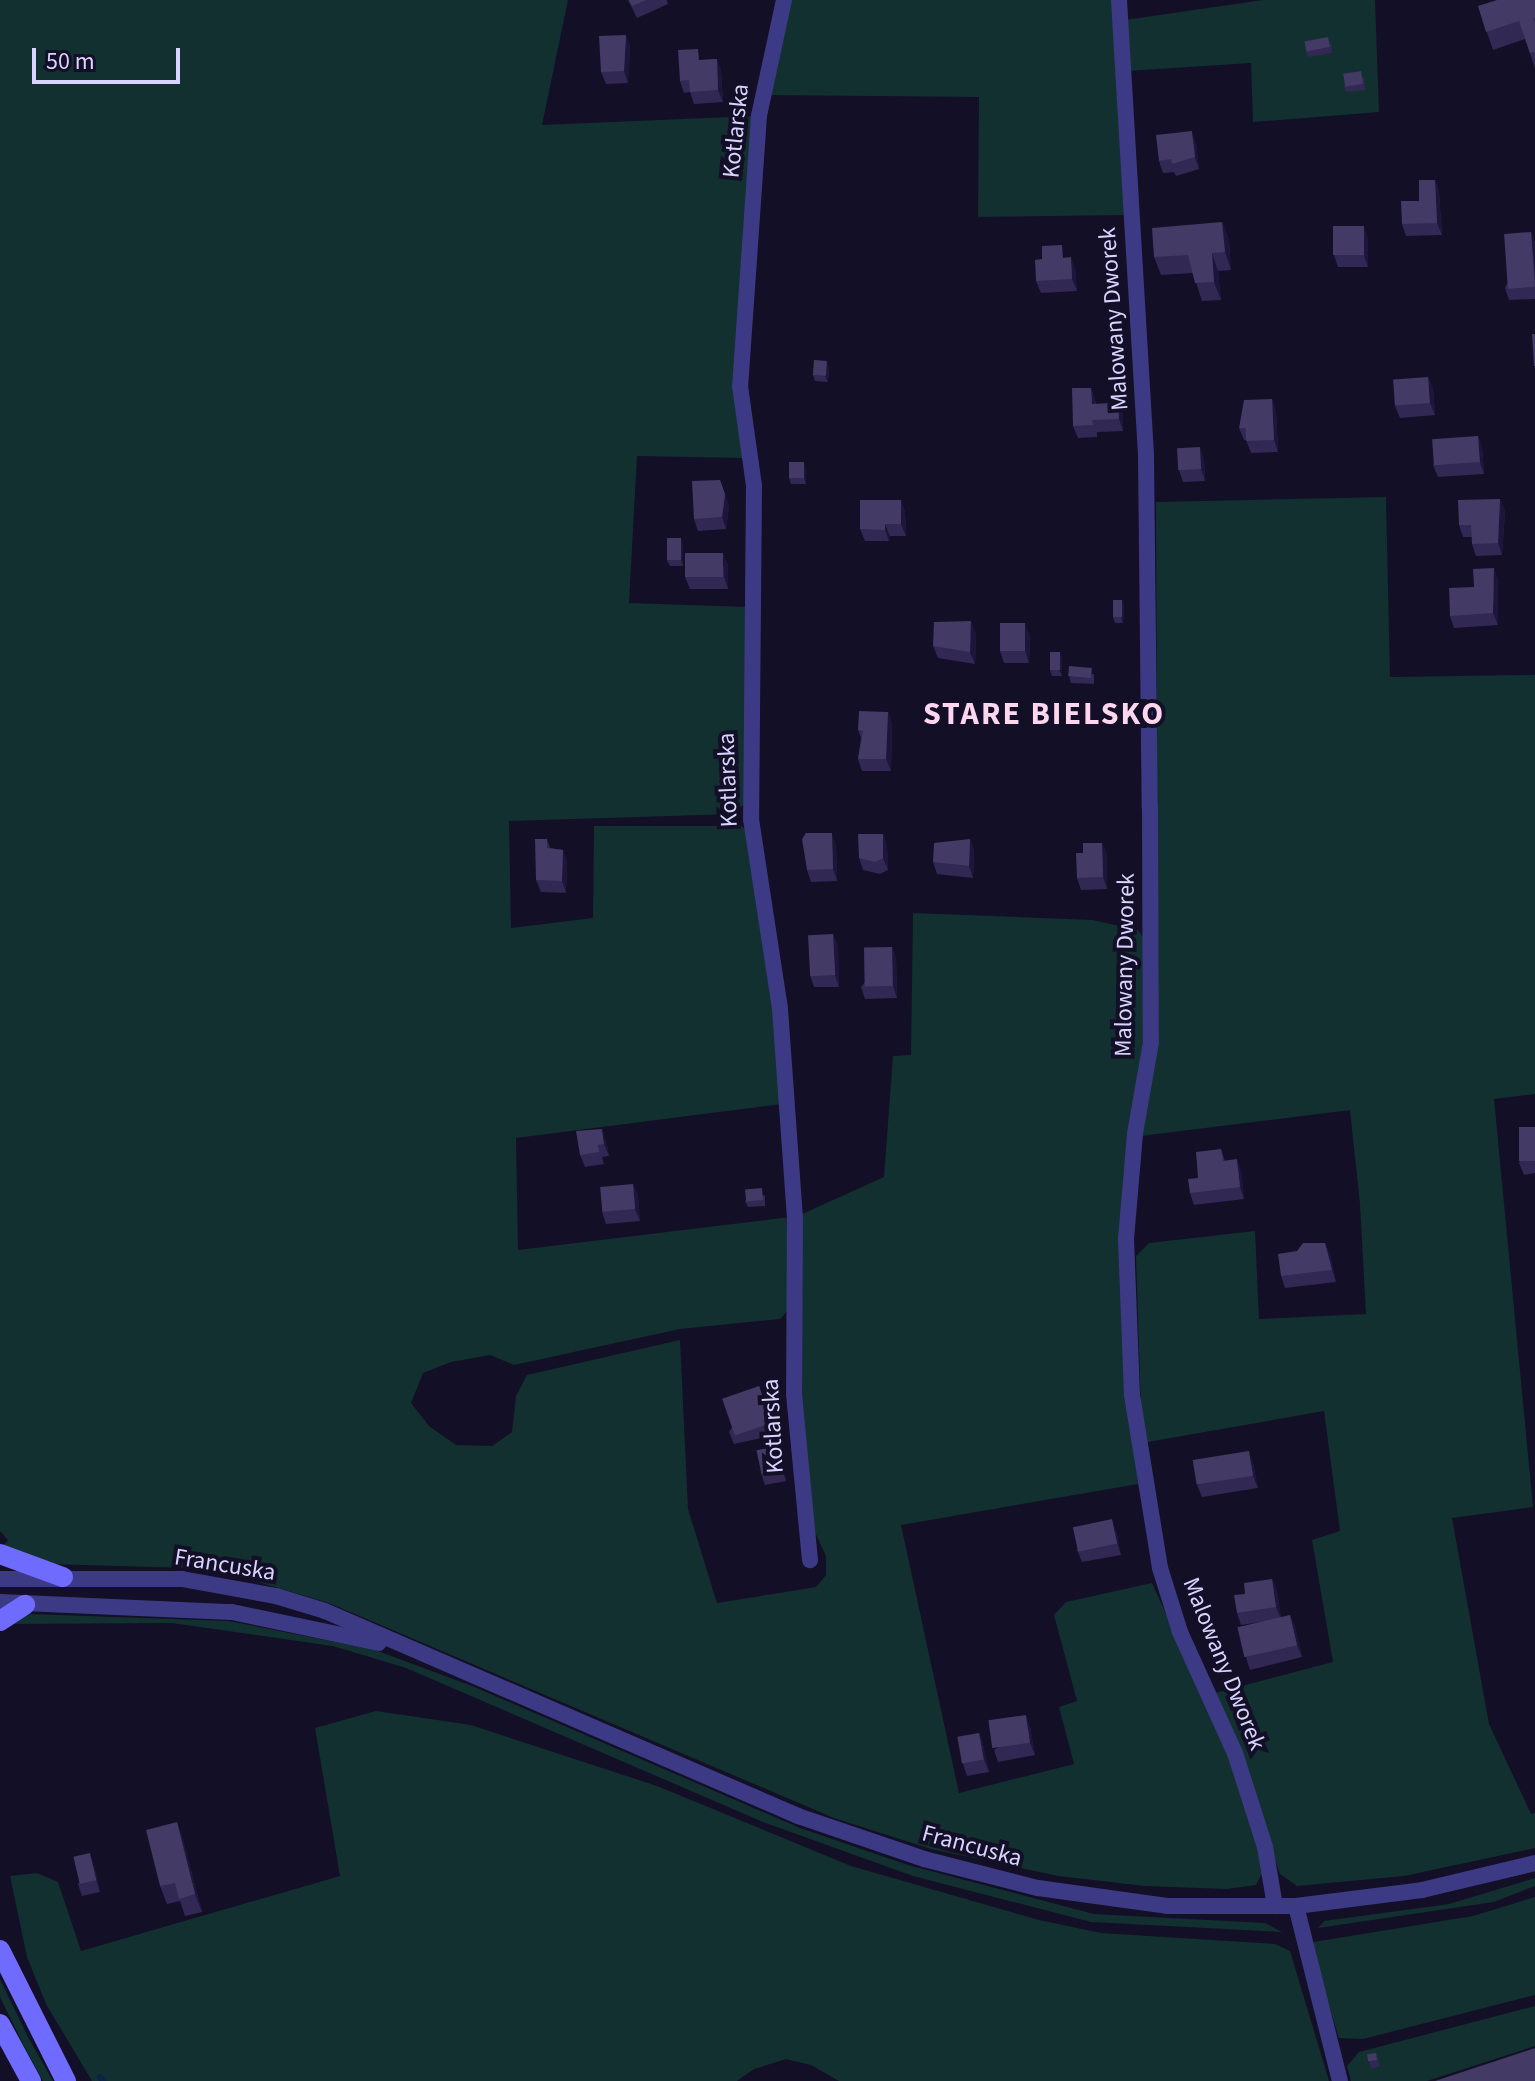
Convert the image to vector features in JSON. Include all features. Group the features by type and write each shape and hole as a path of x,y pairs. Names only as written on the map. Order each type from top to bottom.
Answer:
{"main road":[{"path":"0,1554 63,1577"},
{"path":"0,1621 25,1605"},
{"path":"0,1950 66,2081"},
{"path":"0,2024 31,2081"}],"street":[{"name":"Kotlarska","path":"784,0 759,116 740,386 755,527 751,819 780,1009 795,1217 794,1394 810,1560"},
{"name":"Malowany Dworek","path":"1119,0 1146,455 1150,824 1151,1042 1135,1134 1126,1239 1133,1407 1160,1568 1180,1632 1235,1753 1265,1847 1275,1906"},
{"name":"Francuska","path":"0,1579 63,1577 229,1585 325,1611 798,1816 924,1859 1038,1888 1129,1902 1296,1906 1422,1890 1535,1863"},
{"name":"Francuska","path":"0,1602 25,1605 137,1605 232,1612 431,1656"},
{"path":"1296,1906 1340,2081"}],"green space":[{"path":"0,0 568,0 542,125 754,116 745,458 637,456 629,603 748,607 745,803 734,814 509,821 511,928 593,918 594,826 742,826 747,833 776,1010 782,1104 516,1138 518,1250 790,1217 790,1308 780,1319 680,1329 514,1365 490,1355 451,1362 423,1373 411,1403 429,1426 456,1445 492,1446 512,1432 516,1396 527,1375 680,1340 688,1509 717,1603 816,1587 826,1575 826,1556 807,1515 802,1468 800,1215 884,1177 893,1056 911,1055 913,913 1092,920 1138,930 1145,940 1144,1034 1123,1178 1121,1236 1122,1340 1138,1484 901,1525 959,1793 1074,1764 1059,1707 1077,1701 1054,1615 1066,1602 1152,1583 1230,1754 1258,1844 1262,1873 1256,1885 1227,1889 1145,1886 1058,1876 931,1849 834,1818 329,1603 238,1576 188,1568 49,1564 2,1548 8,1540 0,1531"},
{"path":"789,0 1113,0 1125,215 978,217 979,97 767,95"},
{"path":"1263,0 1375,0 1379,112 1253,122 1251,63 1127,71 1125,20"},
{"path":"1386,497 1390,677 1535,675 1535,1094 1494,1099 1533,1507 1452,1518 1489,1724 1531,1814 1535,1813 1535,1848 1404,1876 1297,1886 1280,1874 1215,1693 1333,1662 1312,1540 1340,1531 1324,1411 1142,1443 1136,1256 1149,1243 1255,1231 1259,1319 1366,1314 1360,1204 1350,1110 1141,1136 1158,1041 1156,502"},
{"path":"30,1614 229,1621 375,1650 472,1686 800,1828 908,1865 1094,1914 1265,1923 1282,1932 1091,1922 913,1876 763,1822 406,1668 333,1646 172,1623 9,1624"},
{"path":"376,1711 471,1725 657,1786 851,1866 1039,1920 1101,1933 1275,1944 1290,1951 1329,2081 839,2081 811,2065 786,2059 754,2069 737,2081 92,2081 46,2004 27,1957 10,1876 37,1873 58,1882 81,1951 340,1876 315,1728"},
{"path":"1535,1878 1535,1886 1494,1902 1318,1928 1324,1921 1449,1904"},
{"path":"1535,1897 1535,1995 1363,2039 1339,2038 1311,1946 1314,1942 1473,1916"},
{"path":"0,1979 53,2081 43,2081 23,2044 0,1997"},
{"path":"1535,2006 1535,2046 1427,2081 1351,2081 1347,2066 1359,2052"}],"building":[{"path":"629,0 646,0 632,6"},
{"path":"1497,0 1535,0 1535,52 1530,53 1519,21 1486,32 1478,6"},
{"path":"626,35 624,71 601,72 599,36"},
{"path":"1328,37 1330,47 1306,51 1304,42"},
{"path":"698,49 699,60 717,59 718,90 690,92 689,80 680,81 678,50"},
{"path":"1361,71 1363,84 1345,87 1343,74"},
{"path":"1192,131 1195,157 1172,164 1171,159 1159,161 1156,135"},
{"path":"1419,180 1435,180 1437,223 1402,224 1401,201 1419,201"},
{"path":"1222,222 1225,252 1212,253 1214,282 1195,283 1188,255 1154,257 1152,228"},
{"path":"1333,226 1364,226 1364,255 1333,255"},
{"path":"1531,232 1535,287 1508,289 1504,234"},
{"path":"1062,245 1063,258 1071,257 1072,279 1036,281 1035,260 1042,259 1042,246"},
{"path":"1532,334 1535,334 1535,366 1534,366"},
{"path":"814,360 827,361 826,376 813,375"},
{"path":"1428,377 1430,403 1395,405 1393,379"},
{"path":"1072,388 1091,388 1092,404 1118,403 1119,419 1092,420 1093,425 1073,426"},
{"path":"1272,399 1274,440 1246,441 1246,428 1239,428 1244,400"},
{"path":"1478,436 1480,462 1434,465 1432,439"},
{"path":"1200,447 1201,469 1178,470 1177,448"},
{"path":"789,462 804,462 804,478 789,478"},
{"path":"720,480 725,494 722,517 694,519 692,481"},
{"path":"1500,499 1498,543 1472,544 1471,525 1459,525 1458,500"},
{"path":"860,500 901,500 901,524 885,524 885,530 860,529"},
{"path":"667,538 681,538 681,560 667,560"},
{"path":"685,553 723,553 723,577 685,577"},
{"path":"1494,568 1493,613 1450,616 1449,588 1474,587 1473,569"},
{"path":"1113,600 1122,600 1122,617 1113,617"},
{"path":"971,621 970,652 933,646 934,622"},
{"path":"1000,623 1025,623 1025,651 1000,651"},
{"path":"1050,652 1060,652 1060,670 1050,670"},
{"path":"1069,666 1092,668 1091,678 1068,676"},
{"path":"859,711 888,712 886,759 858,759 863,731 858,730"},
{"path":"806,833 832,833 833,869 807,870 802,839"},
{"path":"858,834 883,834 883,858 875,862 859,858"},
{"path":"535,839 547,839 547,848 563,850 562,881 536,880"},
{"path":"970,839 969,866 933,862 934,843"},
{"path":"1083,843 1102,843 1103,877 1077,878 1076,853 1083,853"},
{"path":"833,934 835,975 810,976 808,935"},
{"path":"864,947 892,947 893,986 865,986"},
{"path":"1519,1127 1535,1127 1535,1161 1519,1161"},
{"path":"602,1129 604,1144 598,1145 599,1152 580,1155 576,1131"},
{"path":"1221,1149 1223,1161 1237,1159 1240,1187 1190,1193 1188,1179 1198,1178 1196,1152"},
{"path":"633,1184 635,1209 602,1212 600,1187"},
{"path":"762,1188 763,1200 746,1201 745,1189"},
{"path":"1303,1243 1325,1243 1332,1270 1281,1276 1278,1254 1297,1251"},
{"path":"759,1386 772,1423 735,1436 722,1399"},
{"path":"777,1446 782,1469 761,1474 756,1450"},
{"path":"1249,1451 1253,1476 1197,1485 1193,1460"},
{"path":"1112,1519 1117,1543 1078,1552 1073,1527"},
{"path":"1272,1579 1276,1607 1237,1613 1234,1595 1245,1594 1244,1583"},
{"path":"1290,1615 1297,1645 1244,1657 1237,1627"},
{"path":"1026,1715 1030,1743 992,1748 988,1720"},
{"path":"979,1733 984,1760 962,1763 957,1737"},
{"path":"177,1822 195,1894 179,1899 175,1883 160,1886 146,1830"},
{"path":"90,1853 96,1880 80,1884 73,1857"},
{"path":"1535,2048 1535,2081 1435,2081"},
{"path":"1376,2053 1377,2060 1368,2061 1367,2054"}],"waterway":[{"path":"100,2077 103,2081"}],"district":[{"name":"STARE BIELSKO","path":"1044,714"}]}
